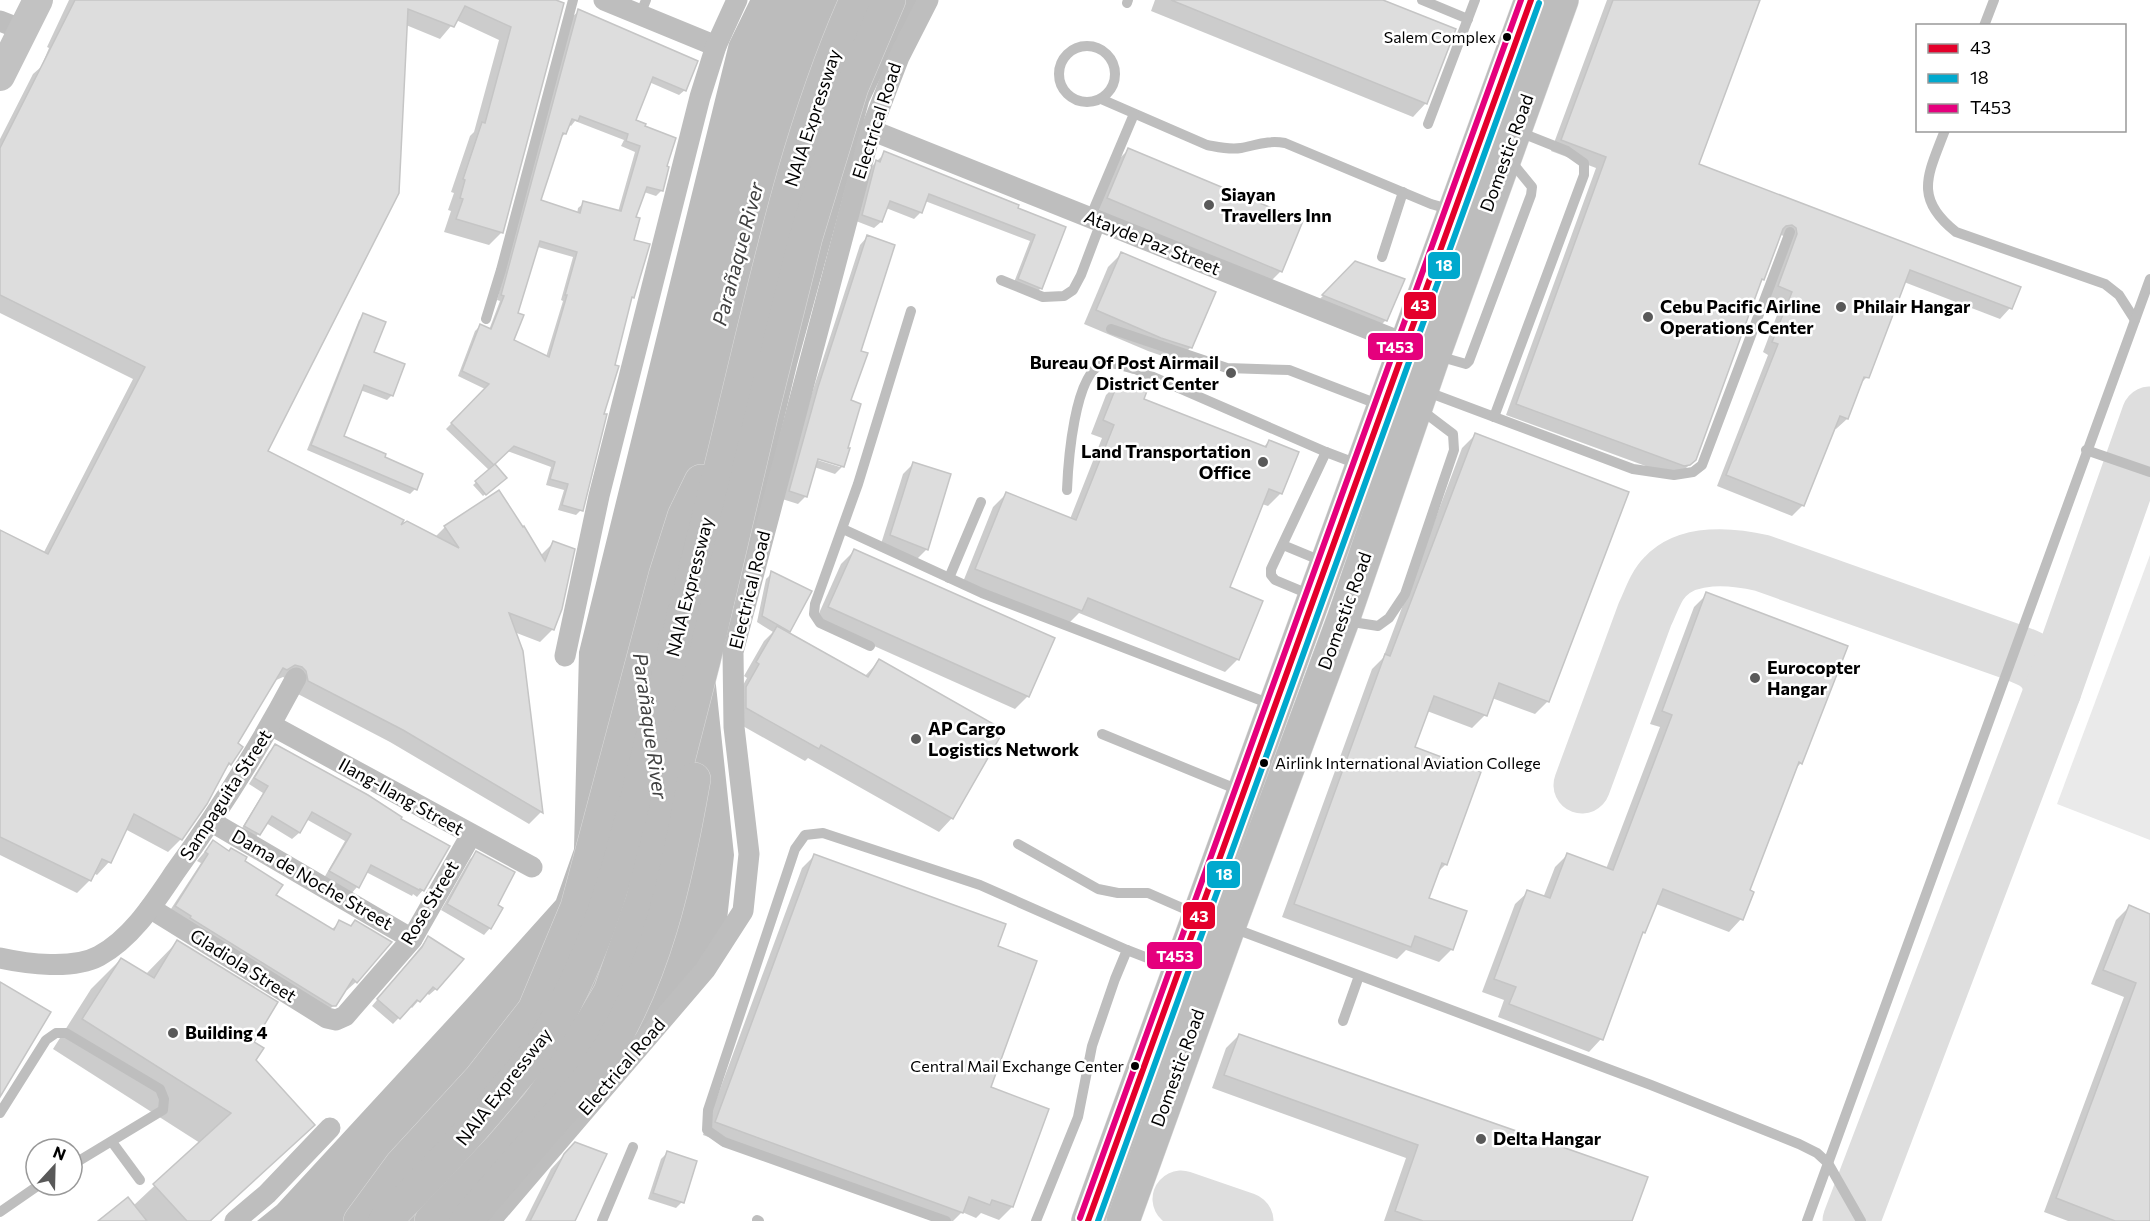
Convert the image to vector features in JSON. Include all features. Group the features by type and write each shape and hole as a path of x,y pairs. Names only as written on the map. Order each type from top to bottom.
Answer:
{"main road":[{"path":"0,76 11,26 38,0"},
{"name":"NAIA Expressway","path":"385,1221 431,1175 495,1104 543,1044 578,979 596,938 613,883 735,409 777,230 823,81 856,0"},
{"name":"NAIA Expressway","path":"431,1221 537,1105 570,1060 610,992 642,901 704,660 806,237 852,87 889,0"},
{"name":"Domestic Road","path":"1088,1221 1179,970 1214,921 1307,717 1343,620 1393,477 1404,396 1491,142 1531,0"},
{"name":"Domestic Road","path":"1420,350 1454,211 1563,0"},
{"name":"Domestic Road","path":"1123,1221 1214,921 1245,792 1362,466 1404,396"},
{"path":"360,1221 400,1165 480,1079 534,1010 577,907 665,576 684,516 735,409"},
{"path":"466,1221 591,1074 613,1042 639,985 666,909 681,848 697,759 704,660"}],"street":[{"path":"604,0 643,7 716,46"},
{"path":"565,656 599,496 700,97 716,46 737,0"},
{"name":"Electrical Road","path":"490,1221 705,970 743,911 749,854 734,727 733,652 871,130 899,57 928,0"},
{"name":"Atayde Paz Street","path":"871,130 1420,350"},
{"name":"Sampaguita Street","path":"0,958 28,964 65,964 98,957 126,936 150,908 212,822 271,725 296,678"},
{"name":"Ilang-Ilang Street","path":"271,725 532,867"},
{"name":"Dama de Noche Street","path":"212,822 412,939"},
{"name":"Rose Street","path":"336,1020 345,1016 412,939 471,835"},
{"name":"Gladiola Street","path":"150,908 327,1018 336,1020"},
{"path":"235,1221 267,1194 330,1128"}],"lane":[{"path":"486,319 573,0"},
{"path":"1422,0 1468,19"},
{"path":"1428,124 1475,0"},
{"path":"1985,24 1994,0"},
{"path":"1101,99 1108,93 1115,77 1112,60 1098,48 1081,46 1072,50 1060,65 1059,75 1060,84 1073,99 1082,102 1101,99 1207,145 1240,148 1263,142 1285,143 1454,211"},
{"path":"1001,280 1043,297 1064,296 1072,290 1081,275 1096,220 1134,114"},
{"path":"1944,132 1930,172 1928,198 1940,219 1956,232 2105,284 2119,295 2135,320"},
{"path":"1491,142 1575,155 1584,163 1584,175 1494,417"},
{"path":"1382,257 1403,192"},
{"path":"1111,329 1227,368 1289,370 1494,417 1634,469 1674,475 1693,472 1702,465 1790,232"},
{"path":"1807,1221 2150,279"},
{"path":"870,646 820,623 814,614 815,604 843,529 910,311"},
{"path":"1067,490 1068,456 1077,408 1089,378 1097,367 1104,364 1116,364 1135,369 1326,453 1393,477"},
{"path":"1343,620 1378,626 1389,618 1405,594 1454,450 1452,434 1404,396"},
{"path":"2086,450 2150,472"},
{"path":"1315,597 1275,580 1271,575 1271,569 1326,453"},
{"path":"949,578 981,502"},
{"path":"843,529 1004,602 1307,717"},
{"path":"1283,545 1327,563"},
{"path":"1102,734 1245,792"},
{"path":"946,1221 724,1142 707,1130 708,1110 795,849 805,835 823,833 980,885 1127,950 1179,970"},
{"path":"1018,844 1098,889 1118,893 1148,893 1214,921 1651,1085 1799,1144 1828,1163 1861,1221"},
{"path":"1036,1221 1078,1117 1092,1046 1127,950"},
{"path":"1343,1021 1359,976"},
{"path":"0,1113 46,1040 56,1033 66,1033 160,1089 164,1099 163,1110 84,1158"},
{"path":"112,1142 140,1180"},
{"path":"602,1221 633,1147"},
{"path":"0,1212 24,1195"}],"shaded area":[{"path":"2150,555 2150,840 2057,804"}],"water":[{"name":"Parañaque River","path":"750,0 917,0 869,102 797,365 764,503 715,676 734,855 724,948 473,1221 257,1221 277,1205 556,900 574,849 579,652 729,43"}],"building":[{"path":"75,0 556,0 564,3 503,233 456,219 463,199 460,198 465,180 463,179 482,122 485,123 511,27 465,6 454,27 408,9 399,193 268,451 404,520 401,525 407,521 459,548 444,526 499,490 545,561 553,541 575,549 562,609 554,630 509,613 523,651 543,813 403,730 308,681 306,671 295,665 287,670 283,668 238,743 243,747 231,765 229,763 207,804 182,840 134,814 111,863 102,859 91,881 0,837 0,530 48,554 145,367 0,295 0,148"},
{"path":"1171,0 1383,0 1456,29 1427,104"},
{"path":"1613,0 1760,0 1699,164 2021,287 2012,309 1910,270 1869,378 1864,377 1848,419 1840,416 1804,506 1726,475 1778,344 1772,342 1792,292 1778,286 1797,234 1796,228 1792,225 1783,229 1764,280 1762,279 1696,460 1690,465 1684,466 1516,404 1606,157 1561,140"},
{"path":"578,9 698,61 686,91 653,77 636,120 676,138 667,166 669,167 663,191 647,187 636,217 640,218 634,240 650,244 634,298 632,297 615,365 619,366 604,414 607,414 583,511 562,505 568,484 550,479 555,462 514,446 494,465 451,423 489,384 462,371 480,324 491,329 504,296 501,295","holes":["580,116 628,134 626,141 640,146 621,211 583,201 580,213 541,200 563,133 566,134 572,119 578,121","540,241 577,252 549,357 514,340 524,315 518,313"]},
{"path":"1128,148 1303,221 1282,272 1107,198"},
{"path":"884,151 1019,205 1018,208 1066,227 1042,289 1018,279 1035,235 929,194 922,213 890,201 882,222 862,215 876,160 880,162"},
{"path":"867,235 895,245 861,351 868,353 851,400 861,404 844,467 818,459 807,497 789,491 818,387"},
{"path":"1121,252 1216,292 1192,348 1161,338 1096,310"},
{"path":"1355,261 1405,279 1387,321 1322,295"},
{"path":"363,313 386,322 374,352 405,364 393,396 364,385 344,436 386,454 385,457 423,474 417,490 311,445"},
{"path":"1119,380 1147,391 1144,399 1266,447 1269,440 1299,452 1282,494 1269,489 1230,587 1263,601 1239,660 1088,598 1082,611 975,569 1006,492 1076,520 1114,425 1103,420"},
{"path":"1475,433 1629,492 1549,702 1499,683 1487,716 1434,696 1415,747 1481,772 1447,865 1442,863 1429,898 1467,911 1453,950 1415,936 1411,947 1294,904 1385,654 1390,656"},
{"path":"913,462 951,474 928,550 890,535"},
{"path":"495,464 507,478 486,495 475,481"},
{"path":"854,549 1055,638 1029,697 828,607"},
{"path":"771,571 812,591 790,632 762,616"},
{"path":"1706,592 1848,646 1802,764 1799,762 1750,890 1754,892 1743,920 1663,889 1645,933 1643,932 1603,1040 1509,1004 1516,987 1494,979 1527,890 1550,898 1567,853 1613,870 1672,715 1662,711"},
{"name":"AP Cargo Logistics Network","path":"777,626 868,677 879,659 1004,730 953,819 821,745 819,749 746,708 746,687 759,664 756,662"},
{"path":"275,744 368,795 402,817 401,819 450,846 424,891 371,865 359,888 329,871 351,834 312,812 300,833 272,816 260,835 244,826 268,786 254,778"},
{"path":"213,840 229,851 231,848 247,857 245,861 283,885 276,895 334,930 339,920 351,926 355,920 392,942 357,983 353,979 336,1006 332,1006 190,918 191,916 175,906 208,854 205,852"},
{"path":"476,851 515,872 498,905 503,908 491,929 447,904"},
{"path":"814,854 1006,924 998,946 1037,961 991,1087 1049,1109 1013,1207 992,1200 990,1205 969,1197 963,1213 715,1122"},
{"path":"2129,905 2150,914 2150,1221 2115,1221 2056,1198 2136,983 2103,970"},
{"path":"428,936 464,959 437,990 433,987 420,1002 417,1000 400,1019 377,999 422,947"},
{"path":"177,940 278,1002 254,1042 264,1048 256,1060 315,1125 210,1221 187,1221 153,1184 231,1113 82,1019 121,958 154,978"},
{"path":"0,982 51,1012 0,1097"},
{"name":"Delta Hangar","path":"1239,1034 1648,1177 1632,1221 1423,1221 1395,1211 1418,1145 1224,1075"},
{"path":"575,1142 607,1154 575,1221 530,1221 564,1154"},
{"path":"667,1151 697,1161 684,1203 653,1193"},
{"path":"128,1197 147,1221 98,1221"}],"taxiway":[{"path":"1851,1221 2053,690 2150,415"},
{"path":"1582,785 1656,590 1665,577 1675,569 1698,560 1724,558 1762,563 2013,652 2039,665 2047,674 2053,690"},
{"path":"1181,1199 1245,1221"}],"transit line":[{"name":"T453","path":"1080,1218 1521,0"},
{"name":"43","path":"1088,1221 1531,0"},
{"name":"18","path":"1098,1221 1539,3"}],"place":[{"name":"Salem Complex","path":"1507,37"},
{"name":"Siayan Travellers Inn","path":"1209,205"},
{"name":"Philair Hangar","path":"1841,307"},
{"name":"Cebu Pacific Airline Operations Center","path":"1648,317"},
{"name":"Bureau Of Post Airmail District Center","path":"1231,373"},
{"name":"Land Transportation Office","path":"1263,462"},
{"name":"Eurocopter Hangar","path":"1755,678"},
{"name":"AP Cargo Logistics Network","path":"916,739"},
{"name":"Airlink International Aviation College","path":"1264,763"},
{"name":"Building 4","path":"173,1033"},
{"name":"Central Mail Exchange Center","path":"1135,1066"},
{"name":"Delta Hangar","path":"1481,1139"}]}
